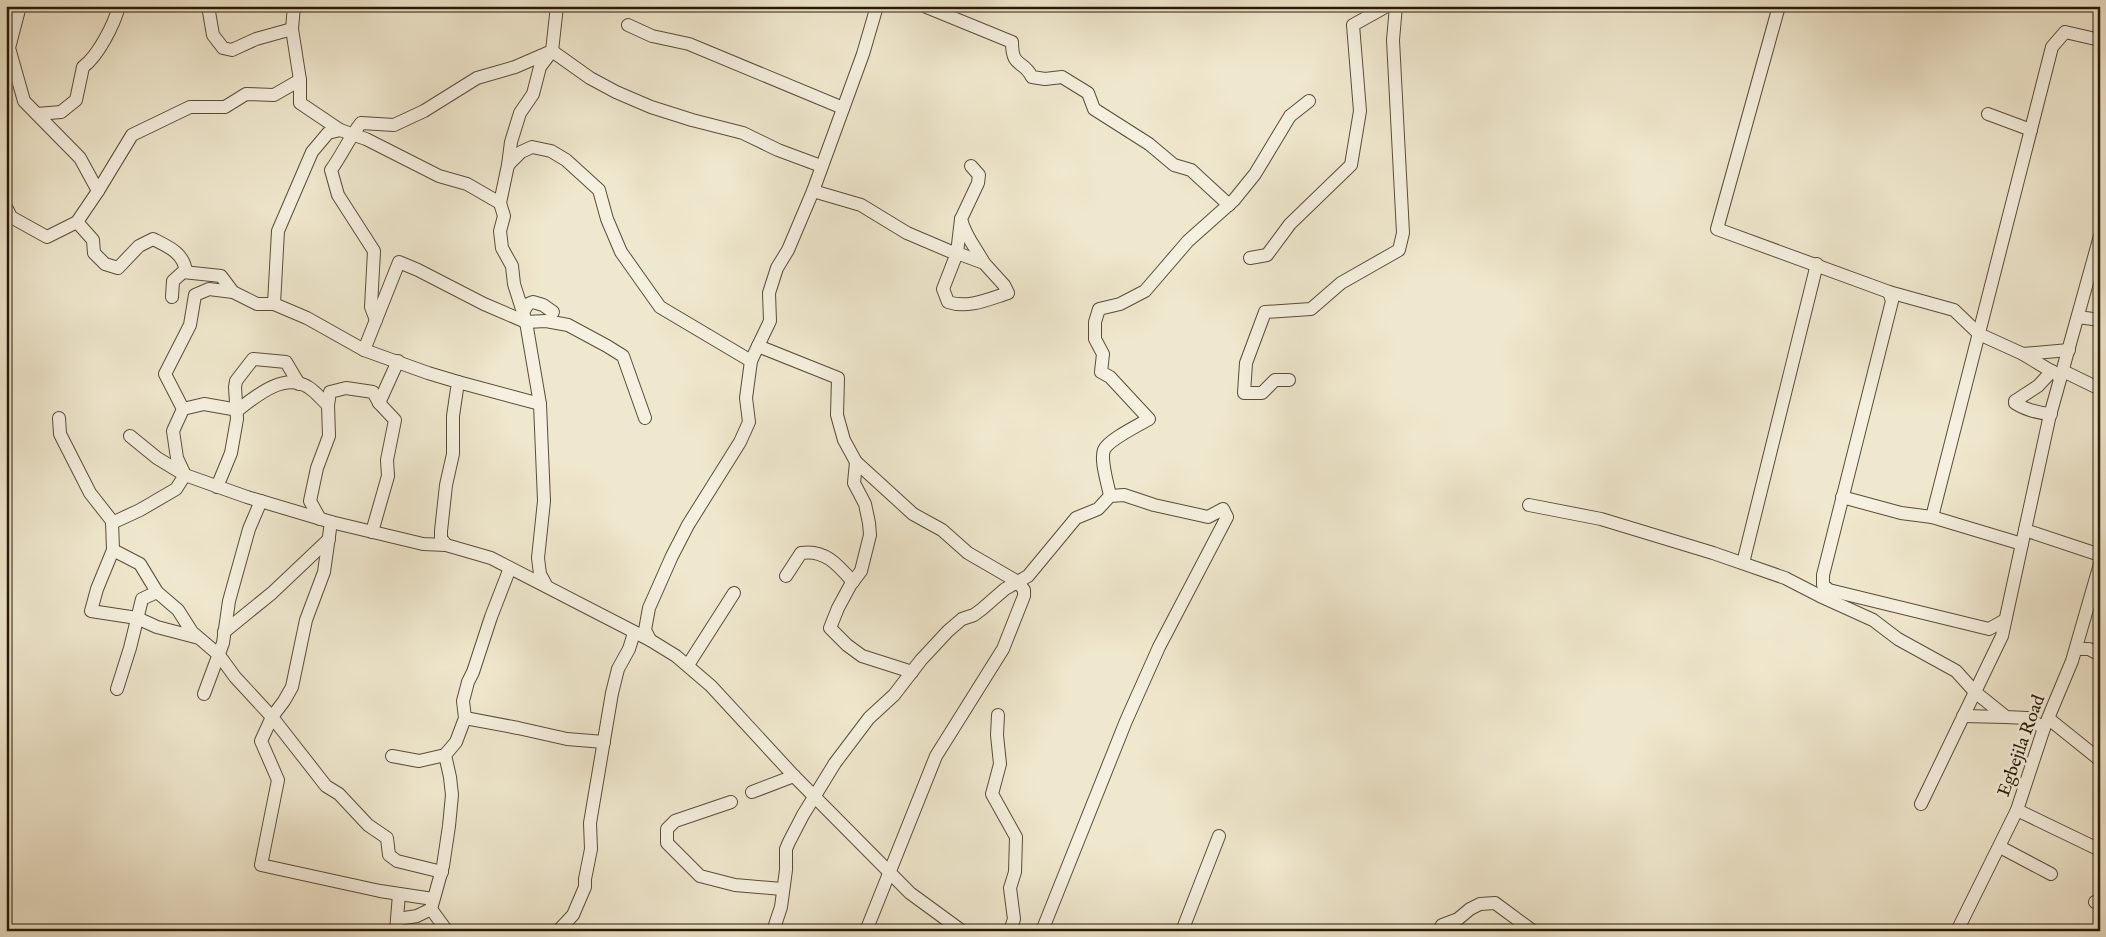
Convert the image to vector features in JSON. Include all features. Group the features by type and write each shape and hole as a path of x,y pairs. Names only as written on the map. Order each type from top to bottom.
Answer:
{"street":[{"path":"20,6 9,48 24,101 80,158 98,191"},
{"path":"37,114 61,112 76,100 83,67 91,61 116,17 120,6"},
{"path":"208,6 213,34 222,48 232,50 256,39 292,29"},
{"path":"294,6 292,29 300,80 300,103 346,132 366,139 439,176 467,184 500,203"},
{"path":"546,585 540,574 538,558 544,501 540,404 525,317 514,284 512,266 502,248 500,231 504,216 500,203 508,166 510,142 520,113 533,94 540,67 552,51 557,6"},
{"path":"650,640 645,630 649,608 672,556 688,525 740,442 749,422 746,398 751,361 770,321 769,293 777,268 788,250 813,191 863,54 877,6"},
{"path":"924,6 1012,42 1012,54 1020,64 1029,70 1032,76 1045,79 1062,77 1088,93 1094,109 1149,144 1174,166 1191,170 1229,205"},
{"path":"1250,258 1267,255 1290,224 1351,165 1360,111 1353,25 1387,6"},
{"path":"1289,380 1275,380 1262,393 1244,392 1246,363 1265,312 1311,309 1341,283 1399,250 1403,233 1393,40 1396,6"},
{"path":"1779,6 1717,229 1817,264 1889,292 1954,310 1979,334 2059,373 2100,389"},
{"path":"628,25 652,36 688,44 843,108"},
{"path":"1932,517 2052,47 2065,32 2100,40"},
{"path":"274,304 274,274 278,231 312,152 328,133 346,132 361,123 394,125 424,111 477,78 515,67 552,51"},
{"path":"552,51 590,78 616,92 684,118 743,133 778,150 821,166"},
{"path":"6,207 11,217 47,237 77,222 132,135 190,107 225,107 246,94 274,95 300,80"},
{"path":"1110,496 1104,470 1104,450 1111,442 1149,419 1110,377 1102,372 1103,354 1095,339 1095,322 1099,308 1120,304 1145,291 1188,241 1229,205 1255,174 1290,116 1309,101"},
{"path":"1988,114 2031,130"},
{"path":"346,132 345,150 331,170 338,194 374,251 371,307 376,320"},
{"path":"508,166 520,152 532,147 551,151 566,160 599,190 607,219 621,252 660,308 751,361"},
{"path":"961,219 964,233 975,246 984,263 1004,285 1008,293 974,304 959,306 948,302 943,289 957,253 961,219 978,184 979,174 971,166"},
{"path":"813,191 861,205 907,233 984,263"},
{"path":"77,222 93,240 94,253 104,264 118,268 139,246 154,239 174,249 185,262 186,272"},
{"path":"1921,804 2002,636 2059,373 2069,350 2100,236"},
{"path":"364,350 399,262 484,304 525,317 568,325"},
{"path":"1742,563 1817,264"},
{"path":"172,297 173,281 183,272 221,276 233,292"},
{"path":"183,409 165,374 190,325 195,295 209,289 233,292 257,304 274,304 307,318 364,350 458,382 540,404"},
{"path":"1889,292 1892,301 1823,575 1823,585 1829,590 1989,629 2006,620"},
{"path":"525,317 553,312 568,325 622,356 645,418"},
{"path":"2078,317 2100,320"},
{"path":"758,346 838,378 837,415 844,440 856,462 913,514 942,530 968,553 1018,582 1024,590 1024,596 1010,634 974,698 936,756 866,931"},
{"path":"2023,354 2069,350"},
{"path":"217,486 231,453 238,410 236,381 253,359 286,362 299,384"},
{"path":"380,402 398,362"},
{"path":"2051,414 2026,409 2015,403 2015,401 2059,373"},
{"path":"183,409 204,404 238,410 259,393 278,384 294,382 308,386 328,405"},
{"path":"446,545 442,538 442,531 446,485 453,454 453,416 458,382"},
{"path":"372,532 388,476 387,460 395,420 373,392 346,388 330,392 328,405 329,436 317,468 310,501 325,521 329,538 324,572 306,620 292,687 272,716 261,740 278,780 261,865 399,894 432,904 447,931"},
{"path":"183,409 173,431 178,458 185,475"},
{"path":"59,418 60,434 90,493 112,523 113,550 91,611 137,618 157,627 199,638"},
{"path":"130,436 157,458 185,475 261,501 325,521 423,544 446,545 491,558 650,640 688,665 711,686 794,776 890,873 910,892 958,930"},
{"path":"856,462 854,483 865,504 870,529 861,571 838,608 830,628 847,645 862,656 912,672"},
{"path":"112,523 140,510 176,489 185,475"},
{"path":"773,931 782,907 786,849 802,815 835,763 869,718 894,695 948,631 962,619 974,615 1005,588 1028,576 1076,518 1098,508 1110,496 1124,495 1154,505 1208,517 1223,509 1227,517 1159,647 1126,721 1042,931"},
{"path":"1842,498 1901,513 1932,517 2022,544"},
{"path":"204,694 219,655 229,601 248,529 261,501"},
{"path":"1528,505 1601,519 1785,578 1873,620 1898,639 1956,672 1975,692 2006,717"},
{"path":"2025,530 2100,554"},
{"path":"224,632 272,593 329,538"},
{"path":"113,550 140,564 157,592 178,610 192,632 219,655 235,677 272,716 326,786 339,794 368,825 387,838 389,854 397,861 442,872"},
{"path":"786,576 801,553 812,551 826,555 840,566 853,582"},
{"name":"Egbejila Road","path":"1957,931 2017,810 2076,649 2100,564"},
{"path":"392,756 419,761 445,755 456,742 465,718 463,701 468,682 510,568"},
{"path":"117,689 130,648 142,598 157,592"},
{"path":"688,665 734,593"},
{"path":"558,931 573,915 585,887 584,878 591,849 590,823 615,681 634,633"},
{"path":"2076,649 2090,649 2100,655"},
{"path":"998,715 997,735 1000,764 992,794 1016,836 1015,872 1010,888 1014,920 1010,931"},
{"path":"1963,716 2027,718 2047,724 2100,760"},
{"path":"465,718 567,739 604,742"},
{"path":"399,894 397,925 417,916 432,904 442,872 448,841 452,795 445,755"},
{"path":"752,792 794,776"},
{"path":"731,802 675,821 667,829 667,843 700,876 735,885 782,889"},
{"path":"2017,810 2100,850"},
{"path":"1182,931 1219,836"},
{"path":"2000,847 2051,874"},
{"path":"878,899 893,890 910,892"},
{"path":"1439,931 1442,925 1458,919 1470,909 1480,904 1495,903 1533,931"}]}
